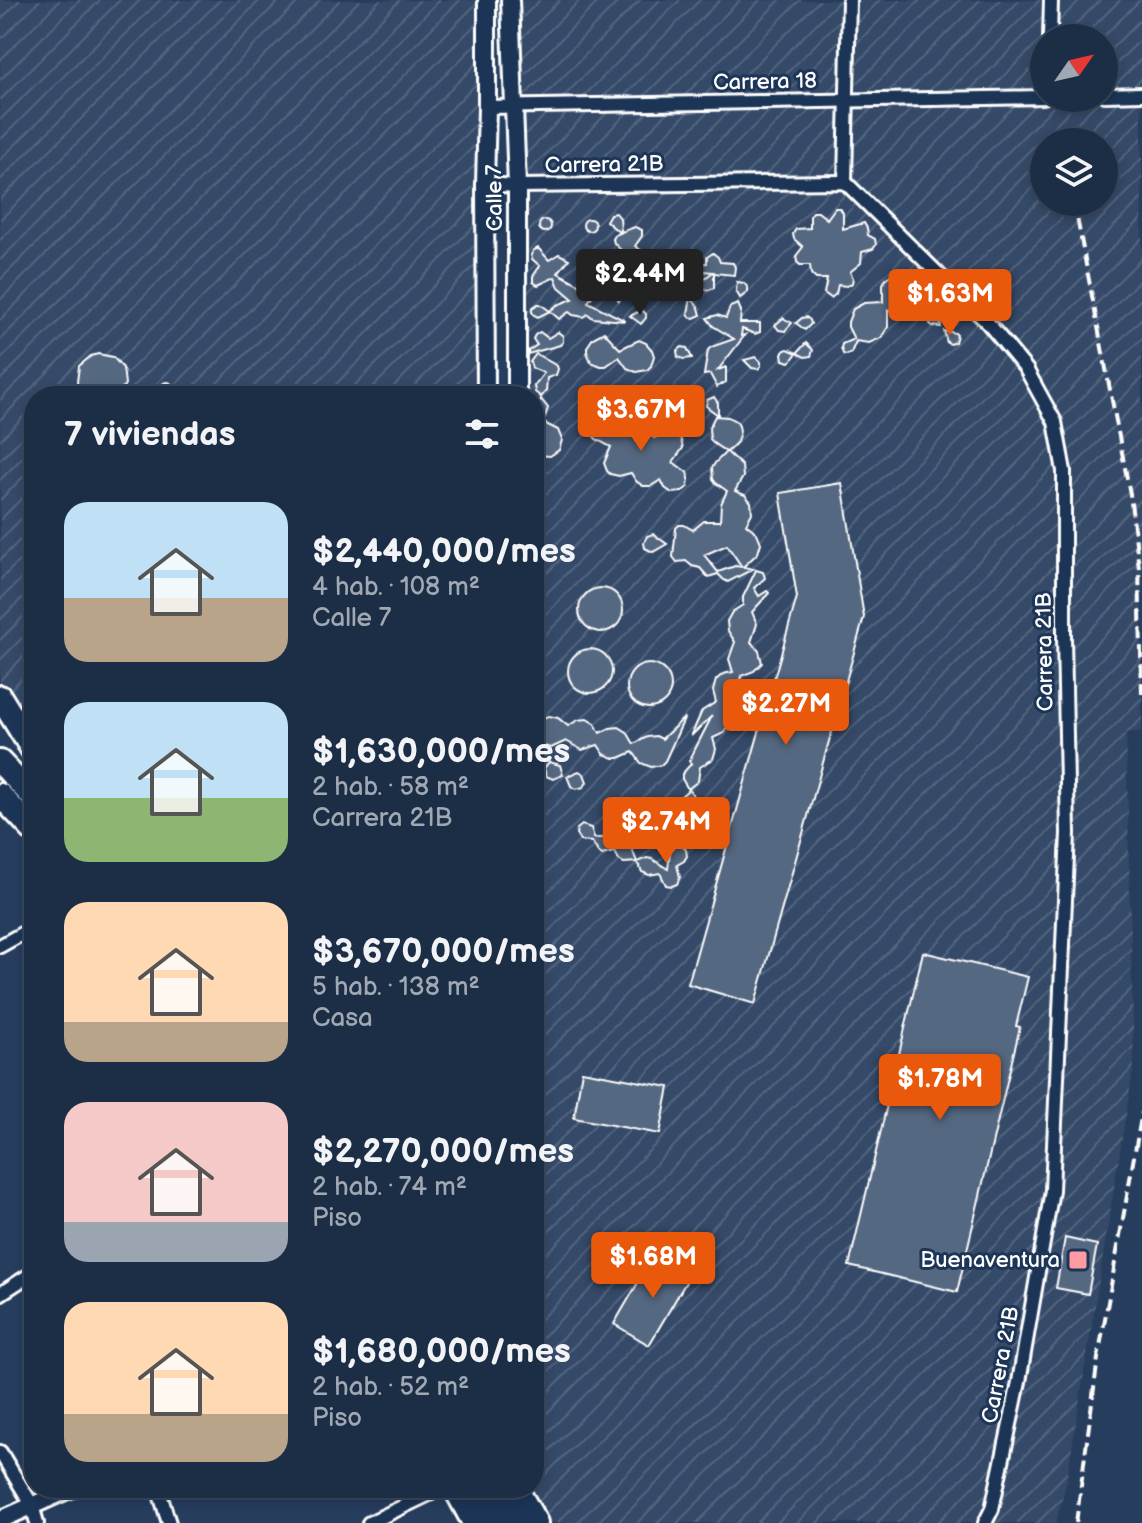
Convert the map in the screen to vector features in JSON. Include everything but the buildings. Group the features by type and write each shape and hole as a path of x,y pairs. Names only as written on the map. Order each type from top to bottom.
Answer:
{"highway":[{"path":"0,683 24,712"},
{"path":"0,697 24,736"},
{"path":"0,762 24,787"},
{"path":"0,795 24,820"},
{"path":"460,1498 474,1523"},
{"path":"480,1498 494,1523"},
{"path":"500,1498 514,1523"},
{"path":"522,1498 536,1523"}],"main road":[{"name":"Calle 7","path":"486,386 487,0"},
{"name":"Calle 7","path":"510,0 517,186 517,386"},
{"path":"0,1520 48,1498"}],"street":[{"path":"845,182 849,0"},
{"path":"1050,24 1051,0"},
{"path":"1118,95 1142,94"},
{"name":"Carrera 18","path":"487,107 1030,97"},
{"name":"Carrera 21B","path":"485,184 845,182 987,322 1026,369 1055,422 1064,471 1068,833 1052,1190 1016,1396 992,1509 985,1523"},
{"path":"0,946 24,933"},
{"path":"0,1294 24,1278"},
{"path":"0,1452 24,1492"},
{"path":"28,1498 37,1523"},
{"path":"161,1498 169,1523"},
{"path":"369,1523 421,1498"}],"shaded area":[{"path":"0,0 487,0 486,386 24,386 24,712 0,683"},
{"path":"510,0 1142,0 1142,731 1126,733 1134,1065 1066,1484 1056,1523 536,1523 522,1498 544,1498 544,386 517,386"}],"railway":[{"path":"1077,216 1130,494 1139,568 1142,694"},
{"path":"1076,1523 1098,1358 1142,1112"}],"place":[{"name":"Buenaventura","path":"1078,1260"}]}
